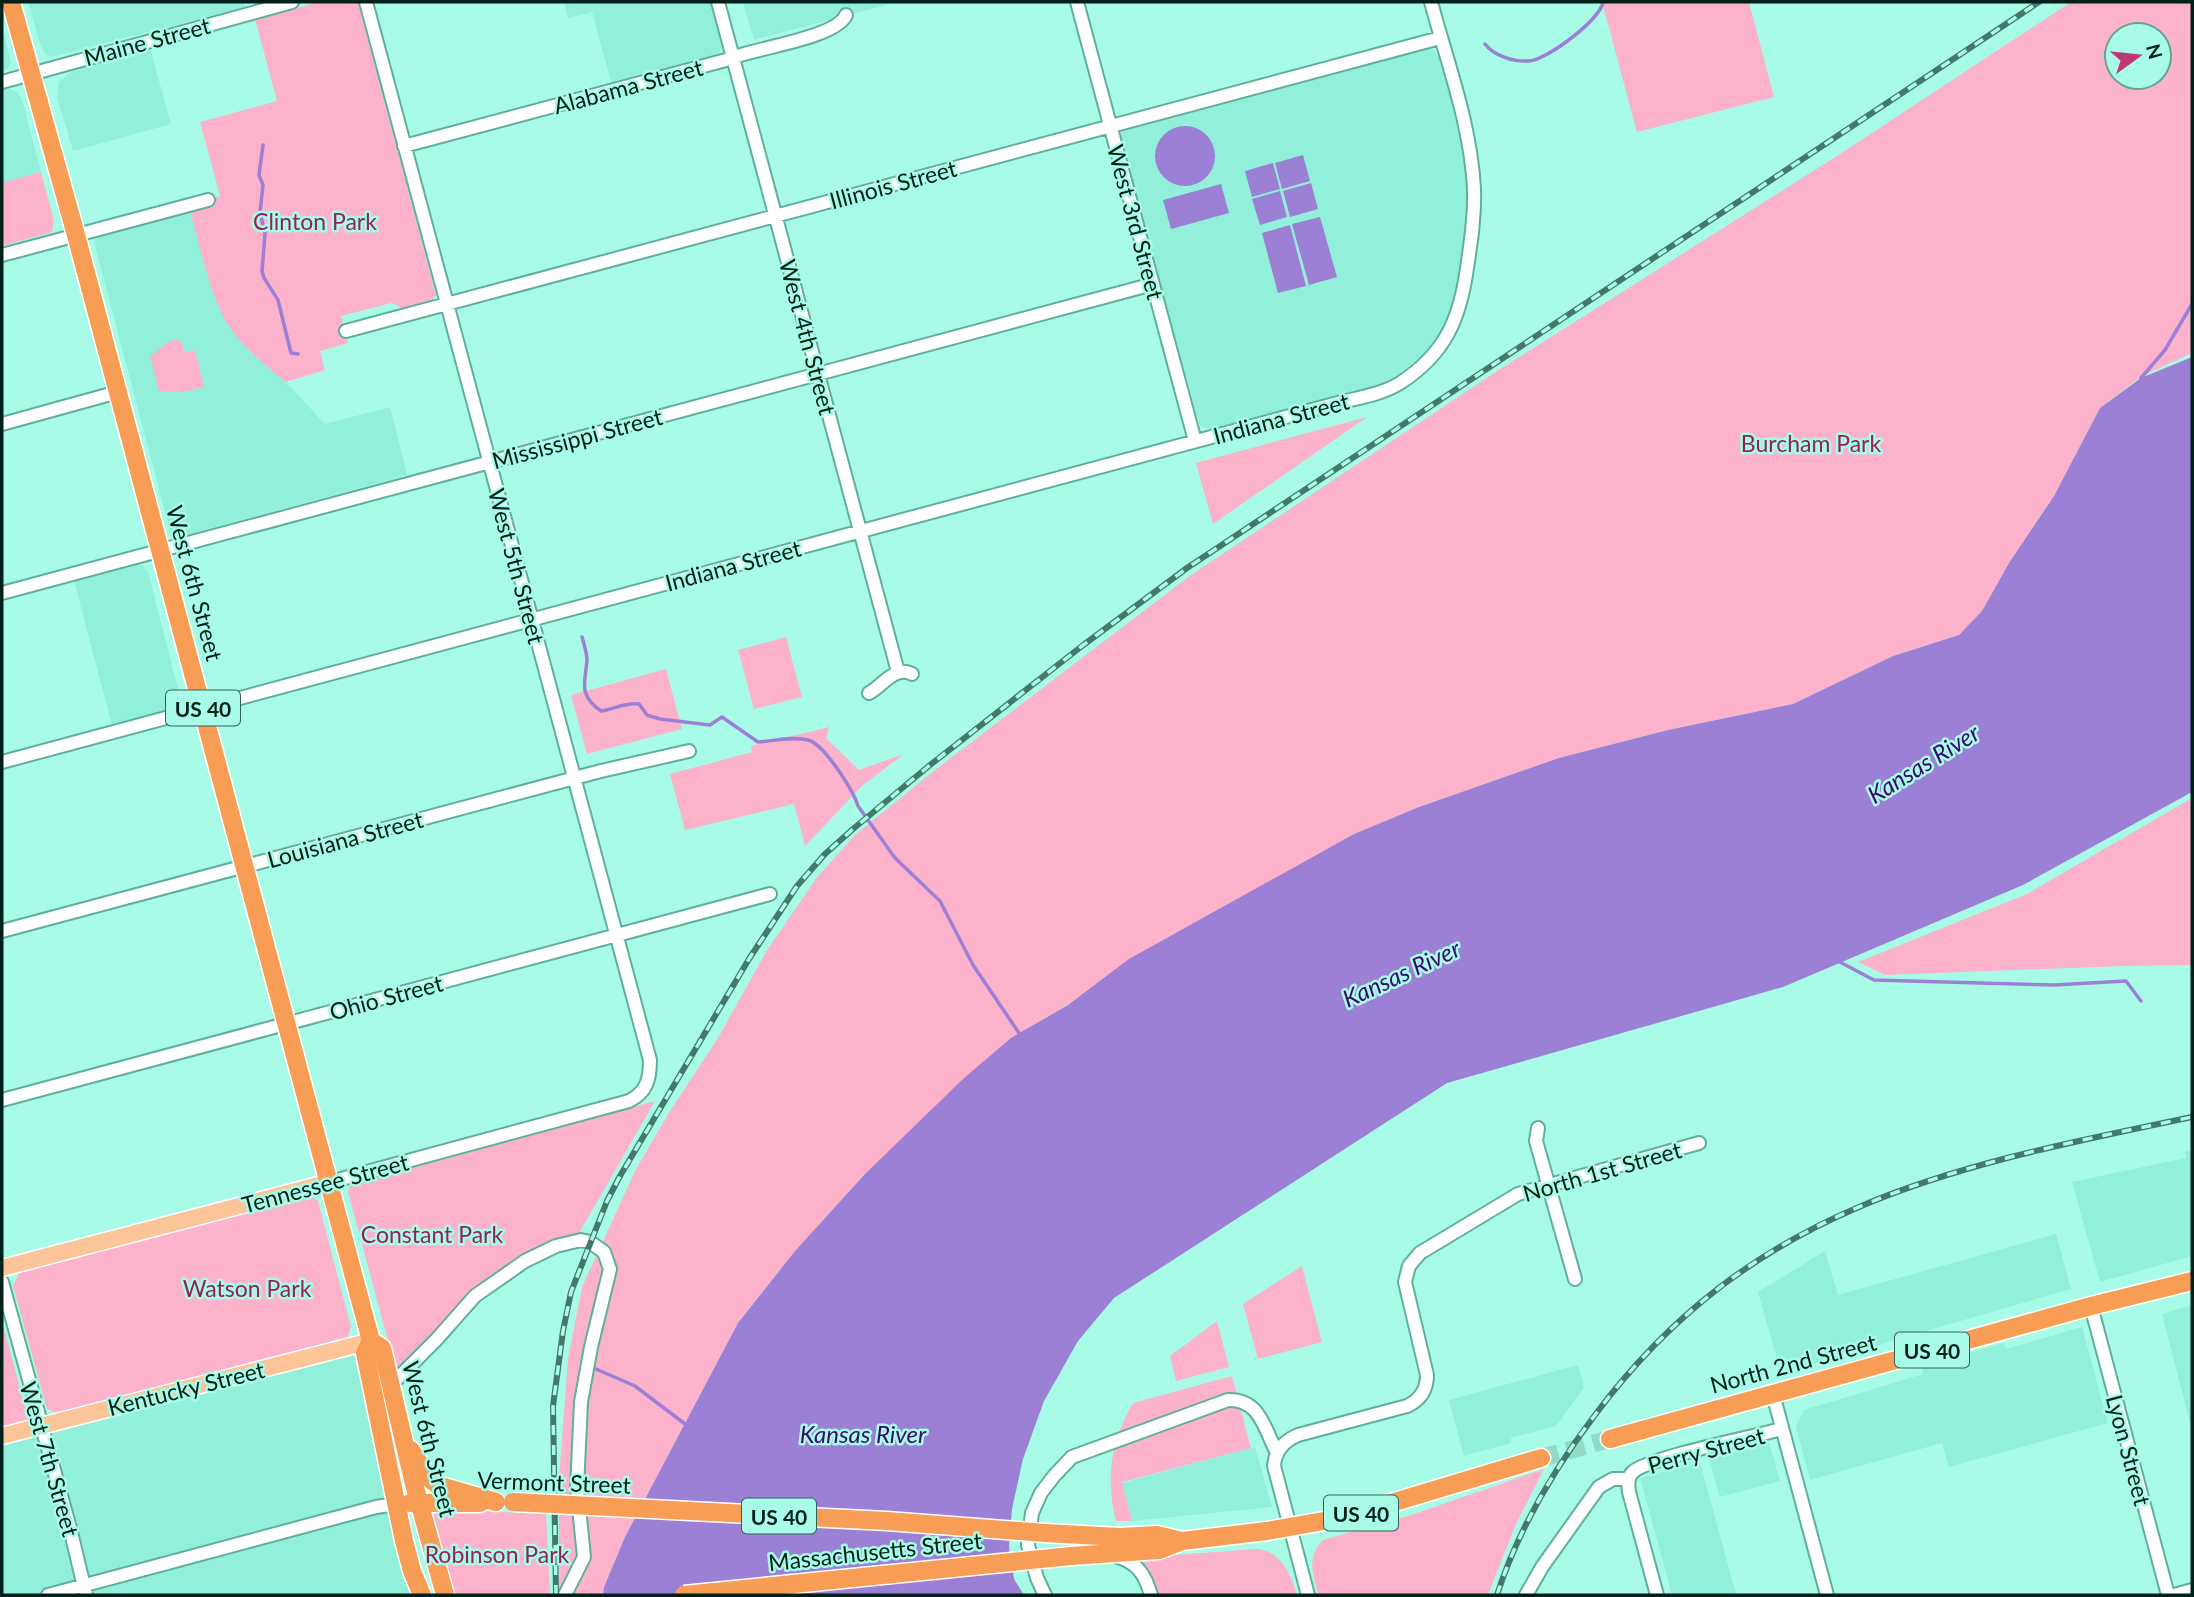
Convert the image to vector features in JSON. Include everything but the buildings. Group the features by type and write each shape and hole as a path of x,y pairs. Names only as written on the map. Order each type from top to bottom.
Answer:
{"highway":[{"name":"West 6th Street","path":"11,2 330,1182 371,1341 365,1353 396,1504 412,1570 422,1595"},
{"name":"North 2nd Street","path":"1611,1439 2091,1306 2192,1281"},
{"name":"West 6th Street","path":"371,1341 382,1348 419,1503 445,1595"},
{"name":"US 40","path":"402,1433 419,1464 433,1482 505,1502"},
{"name":"US 40","path":"1101,1554 1159,1550 1182,1541 1291,1528 1371,1510 1541,1458"},
{"name":"Vermont Street","path":"396,1504 505,1502 887,1521 1120,1537 1157,1535 1182,1541"},
{"name":"Massachusetts Street","path":"684,1595 1101,1554"}],"main road":[{"name":"Tennessee Street","path":"2,1268 330,1182"},
{"name":"Kentucky Street","path":"2,1436 371,1341"}],"street":[{"name":"Maine Street","path":"2,82 292,2"},
{"name":"West 5th Street","path":"366,2 650,1060 650,1073 644,1090"},
{"name":"West 4th Street","path":"718,2 898,672"},
{"name":"West 3rd Street","path":"1077,2 1195,441"},
{"path":"1431,2 1440,37"},
{"name":"Alabama Street","path":"404,146 825,33 843,22 846,16"},
{"name":"Illinois Street","path":"346,331 1440,37"},
{"name":"Indiana Street","path":"2,762 1397,385 1418,370 1448,338 1464,286 1473,223 1474,187 1466,135 1440,37"},
{"path":"2,255 208,200"},
{"name":"Mississippi Street","path":"2,593 1153,284"},
{"path":"2,424 118,392"},
{"path":"869,693 898,672 912,674"},
{"name":"Louisiana Street","path":"2,931 575,778 689,751"},
{"name":"Ohio Street","path":"2,1100 771,894"},
{"name":"Tennessee Street","path":"330,1182 629,1101 644,1090"},
{"path":"1538,1128 1536,1141 1575,1279"},
{"name":"North 1st Street","path":"1277,1453 1288,1440 1298,1435 1407,1406 1422,1394 1427,1375 1406,1290 1406,1272 1412,1261 1431,1246 1508,1199 1548,1185 1699,1143"},
{"path":"391,1385 475,1296 525,1261 540,1252 570,1241 590,1242 604,1252 610,1269 581,1402 577,1488 584,1558 565,1595"},
{"name":"West 7th Street","path":"2,1282 85,1590"},
{"name":"Lyon Street","path":"2091,1306 2168,1595"},
{"path":"1773,1394 1827,1595"},
{"path":"1045,1595 1037,1578 1028,1545 1032,1513 1041,1493 1072,1457 1228,1400 1242,1400 1254,1407 1277,1453 1274,1466 1308,1595"},
{"name":"Perry Street","path":"1657,1595 1629,1492 1628,1479 1635,1470 1653,1463 1782,1429"},
{"path":"1527,1595 1538,1574 1598,1487 1613,1479 1628,1479"},
{"name":"Vermont Street","path":"48,1595 85,1590 376,1507 396,1504"},
{"path":"1101,1554 1127,1560 1137,1567 1146,1580 1151,1595"},
{"name":"West 6th Street","path":"412,1570 413,1595"},
{"path":"2175,1595 2192,1590"}],"shaded area":[{"path":"28,2 243,2 245,7 52,57 45,54 41,47"},
{"path":"564,2 711,2 722,50 717,54 611,82 592,12 568,18"},
{"path":"743,2 897,2 754,40"},
{"path":"2,25 11,62 8,69 2,72"},
{"path":"150,48 171,124 73,151 57,97 59,82 69,73"},
{"path":"1423,48 1433,49 1440,59 1465,158 1467,211 1462,259 1455,293 1439,336 1422,356 1375,387 1211,430 1200,426 1121,141 1121,132 1125,128"},
{"path":"2,90 16,91 22,99 41,172 2,183"},
{"path":"190,211 219,307 230,328 250,352 286,382 325,424 390,407 407,475 182,536 173,534 94,242 100,235"},
{"path":"136,564 142,565 148,572 181,700 178,706 170,710 112,725 74,581"},
{"path":"2192,1150 2192,1256 2100,1282 2072,1182 2186,1158 2185,1152"},
{"path":"2056,1234 2071,1289 1781,1373 1758,1292 1825,1251 1838,1295"},
{"path":"2192,1305 2192,1430 2162,1314"},
{"path":"2082,1327 2108,1423 1949,1467 1942,1443 1810,1480 1796,1426 1804,1410 1923,1374 1922,1366 2004,1343 2006,1349"},
{"path":"371,1341 413,1595 2,1595 2,1436"},
{"path":"1578,1365 1584,1388 1556,1426 1511,1438 1511,1443 1464,1456 1449,1400"},
{"path":"1769,1443 1780,1481 1720,1497 1709,1459"},
{"path":"1255,1447 1272,1507 1132,1521 1122,1483"},
{"path":"1700,1462 1737,1595 1672,1595 1640,1478"}],"green space":[{"name":"Clinton Park","path":"319,2 358,2 436,295 431,300 402,308 392,303 341,316 348,343 320,351 325,370 286,382 250,351 224,318 212,289 190,211 211,205 210,199 220,196 200,122 277,101 255,19"},
{"path":"1602,2 1749,2 1774,97 1637,132"},
{"name":"Burcham Park","path":"2071,2 2192,2 2192,353 2142,376 2100,408 2054,496 2009,563 1982,611 1959,635 1893,656 1793,704 1668,730 1559,758 1419,807 1354,834 1012,1038 865,1174 795,1251 738,1323 625,1537 603,1595 559,1595 559,1478 568,1359 582,1287 636,1169 718,1038 767,950 818,876 856,834 935,770 1191,575 1491,375 1837,156"},
{"path":"41,172 54,221 52,232 2,246 2,183"},
{"path":"178,339 185,353 195,350 204,387 183,392 159,391 150,356 169,342"},
{"path":"1367,417 1213,524 1196,463"},
{"path":"786,637 802,697 754,709 738,650"},
{"path":"666,669 682,729 587,754 571,695"},
{"path":"829,727 826,738 859,770 904,754 863,785 805,846 794,804 685,830 670,774 752,752 751,746"},
{"path":"2192,798 2192,965 1885,975 1858,962 2027,894"},
{"name":"Constant Park","path":"655,1101 578,1235 493,1273 396,1371 348,1192 350,1185"},
{"name":"Watson Park","path":"310,1195 318,1201 351,1327 348,1337 58,1414 47,1409 13,1286 19,1273"},
{"path":"1302,1266 1322,1342 1258,1359 1243,1304"},
{"path":"2,1321 28,1418 26,1422 2,1430"},
{"path":"1217,1321 1229,1367 1176,1381 1170,1356"},
{"path":"1232,1376 1251,1448 1122,1482 1132,1521 1116,1521 1111,1490 1112,1460 1120,1431 1133,1403"},
{"path":"1544,1469 1516,1524 1488,1595 1318,1595 1313,1559 1323,1540 1411,1515"},
{"name":"Robinson Park","path":"435,1511 546,1513 550,1595 452,1595 431,1514"},
{"path":"1253,1549 1277,1557 1291,1578 1297,1595 1158,1595 1137,1561 1140,1558"}],"water":[{"path":"1185,126 1202,131 1210,139 1215,156 1210,173 1202,181 1185,186 1168,181 1160,173 1155,156 1160,139 1168,131"},
{"path":"1303,155 1310,181 1282,189 1275,163"},
{"path":"1273,163 1280,189 1252,197 1245,171"},
{"path":"1311,183 1318,209 1290,217 1283,191"},
{"path":"1221,184 1229,213 1171,229 1163,200"},
{"path":"1280,191 1287,217 1260,225 1252,199"},
{"path":"1320,217 1337,277 1309,285 1292,224"},
{"path":"1290,225 1306,286 1278,293 1262,233"},
{"name":"Kansas River","path":"2192,357 2192,792 2023,885 1783,987 1447,1083 1114,1298 1078,1341 1044,1401 1023,1459 1012,1509 1009,1547 1014,1579 1024,1595 603,1595 625,1537 738,1323 795,1251 865,1174 963,1079 1011,1038 1068,1005 1129,959 1354,834 1419,807 1559,758 1668,730 1793,704 1893,656 1959,635 1982,611 2009,563 2054,496 2100,408 2141,378"}],"waterway":[{"path":"1485,44 1499,55 1511,59 1537,59 1572,38 1593,18 1603,2"},
{"path":"263,145 259,175 263,185 260,212 265,234 262,271 278,300 291,353 298,354"},
{"path":"2141,378 2165,350 2192,304"},
{"path":"582,637 587,657 584,682 586,694 601,711 639,704 647,715 660,719 710,725 722,717 758,742 802,739 815,743 837,768 858,806 895,858 940,901 973,965 1021,1036"},
{"path":"1836,960 1874,980 2054,985 2126,981 2141,1001"},
{"path":"596,1369 635,1386 689,1427"}],"tunnel":[{"path":"1541,1458 1610,1439"}],"railway":[{"path":"556,1595 553,1406 571,1292 607,1201 620,1176 749,959 797,886 825,854 930,765 1187,568 2039,2"},
{"path":"1497,1595 1526,1524 1552,1479 1595,1415 1656,1344 1721,1286 1790,1241 1862,1206 1938,1178 2019,1155 2192,1117"}]}
